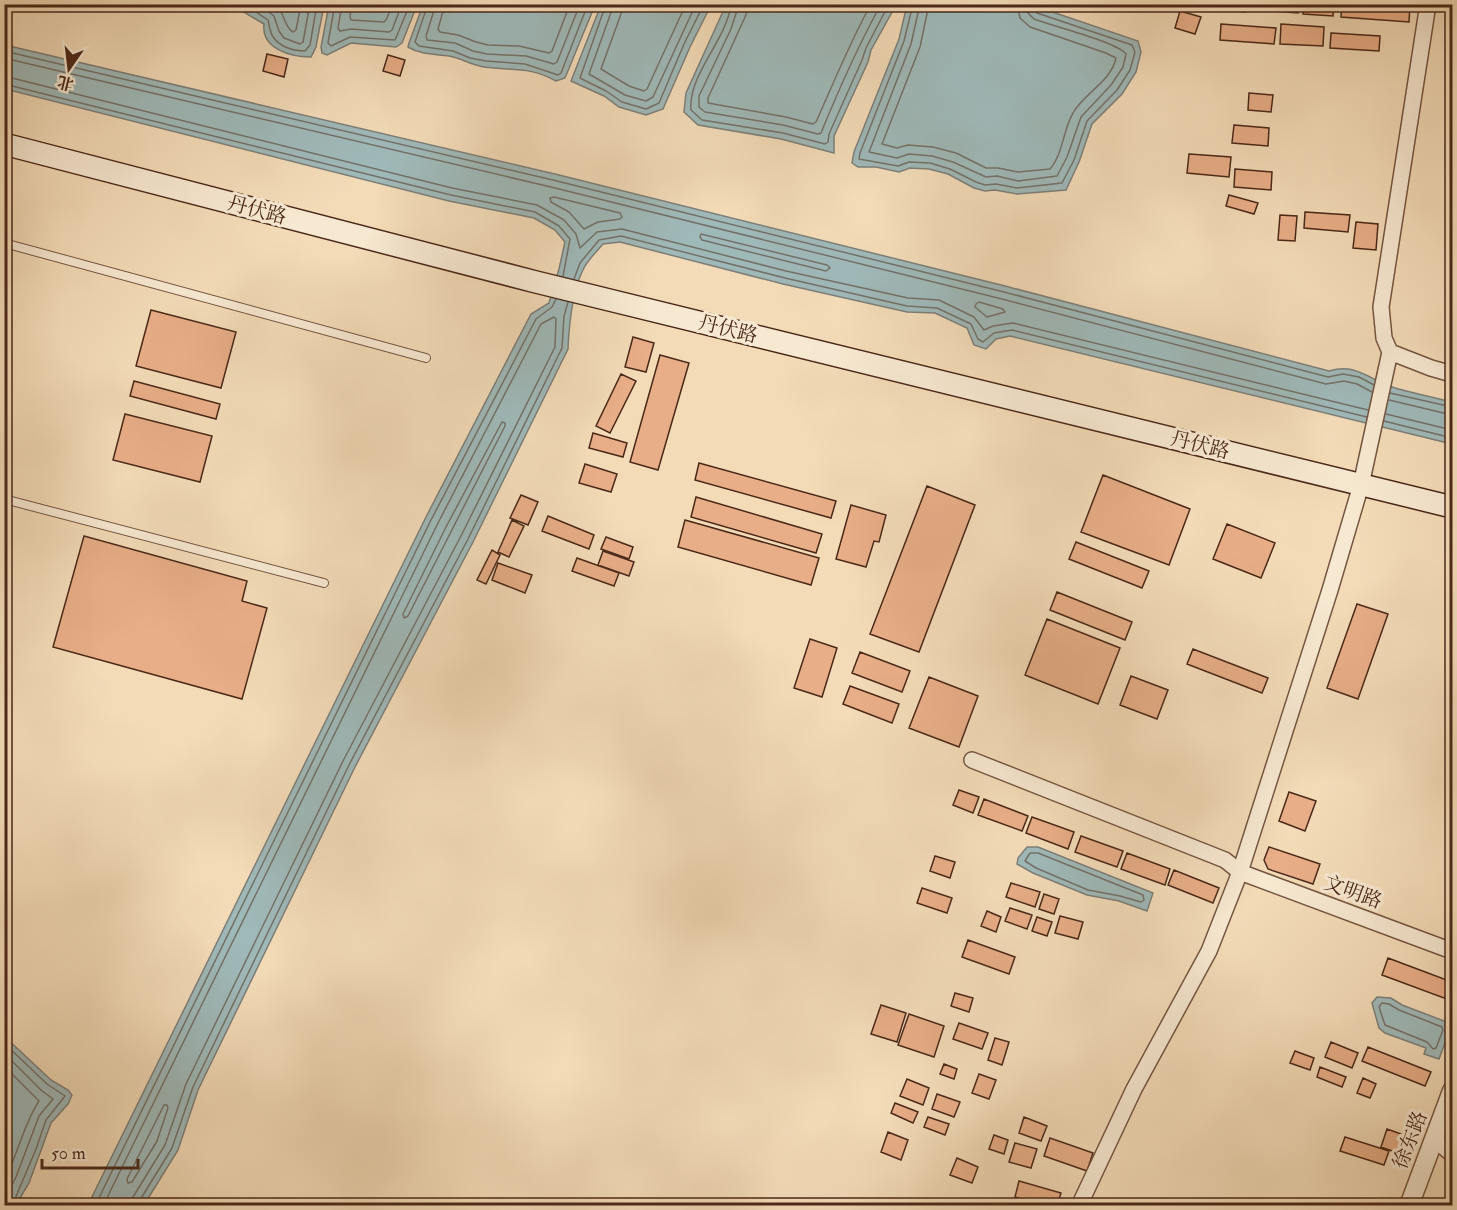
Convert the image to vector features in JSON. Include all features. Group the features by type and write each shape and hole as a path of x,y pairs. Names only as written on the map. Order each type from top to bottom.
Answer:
{"main road":[{"name":"丹伏路","path":"4,144 536,282 1452,507"}],"street":[{"path":"1079,1206 1134,1089 1209,951 1240,872 1361,485 1390,352 1384,338 1381,307 1428,4"},
{"path":"1390,352 1431,369 1452,374"},
{"name":"文明路","path":"972,760 1225,860 1240,872 1452,951"},
{"name":"徐东路","path":"1409,1206 1452,1091"},
{"path":"1434,1139 1452,1154"}],"lane":[{"path":"4,243 426,358"},
{"path":"4,499 324,583"}],"water":[{"path":"329,4 417,5 402,43 396,47 351,43 327,55 322,53 321,47"},
{"path":"423,4 595,5 565,78 556,81 529,71 484,67 453,57 413,50 408,47"},
{"path":"237,5 324,5 316,47 311,57 279,50 267,40 264,24 242,11"},
{"path":"601,5 711,5 663,109 646,115 619,107 604,96 571,81"},
{"path":"726,5 896,5 871,50 868,62 834,136 834,153 781,139 698,125 684,112 686,93"},
{"path":"907,5 1032,5 1138,41 1141,52 1136,72 1122,94 1092,124 1079,162 1066,190 1017,194 995,190 985,191 974,188 948,174 929,169 910,168 899,172 876,167 858,167 852,163 854,152 899,39"},
{"path":"5,45 555,174 1005,286 1329,371 1355,370 1392,387 1452,402 1452,444 1010,336 996,339 986,349 974,345 967,328 935,313 907,312 783,284 620,242 603,244 585,266 577,284 568,349 473,542 355,767 198,1090 178,1150 144,1205 88,1205 426,517 531,314 549,303 565,242 555,230 534,218 449,201 5,89"},
{"path":"1027,847 1038,847 1153,893 1147,911 1119,901 1087,895 1033,873 1017,864 1018,858"},
{"path":"1377,997 1391,998 1402,1005 1452,1024 1439,1059 1424,1054 1426,1048 1385,1033 1379,1028 1372,1003"},
{"path":"4,1036 51,1080 72,1095 68,1104 51,1123 29,1183 16,1205 5,1205"}],"building":[{"path":"1214,4 1246,4 1245,12 1214,9"},
{"path":"1248,4 1270,4 1270,11 1247,10"},
{"path":"1276,4 1298,4 1298,13 1275,11"},
{"path":"1304,4 1334,4 1333,16 1303,14"},
{"path":"1342,4 1410,5 1409,22 1341,17"},
{"path":"1180,11 1201,17 1195,34 1175,28"},
{"path":"1221,24 1276,28 1274,44 1220,40"},
{"path":"1281,24 1324,27 1323,46 1280,44"},
{"path":"1331,33 1380,36 1379,51 1330,48"},
{"path":"267,54 288,59 284,77 263,71"},
{"path":"388,55 405,60 400,76 383,71"},
{"path":"1249,93 1273,95 1271,112 1248,110"},
{"path":"1234,125 1269,128 1268,146 1232,143"},
{"path":"1189,154 1231,157 1229,177 1187,173"},
{"path":"1235,169 1272,172 1271,190 1234,187"},
{"path":"1229,195 1258,203 1254,214 1226,206"},
{"path":"1305,212 1350,215 1348,232 1304,228"},
{"path":"1280,215 1297,216 1295,241 1278,240"},
{"path":"1356,222 1378,224 1376,250 1353,248"},
{"path":"151,310 236,332 221,388 136,366"},
{"path":"633,337 654,343 646,372 625,367"},
{"path":"660,355 689,363 658,470 630,462"},
{"path":"621,374 636,381 610,433 596,426"},
{"path":"134,381 220,404 216,419 130,396"},
{"path":"125,414 212,436 200,482 113,460"},
{"path":"593,433 627,443 623,457 589,448"},
{"path":"699,463 836,501 831,518 695,480"},
{"path":"585,464 617,474 611,492 579,483"},
{"path":"1103,475 1190,509 1169,565 1081,532"},
{"path":"927,486 975,505 919,652 870,634"},
{"path":"521,495 538,502 528,525 510,518"},
{"path":"696,497 822,534 816,553 691,517"},
{"path":"851,505 886,515 879,542 874,541 866,567 836,559"},
{"path":"548,516 594,535 589,549 542,531"},
{"path":"512,520 524,526 509,557 498,552"},
{"path":"685,520 819,558 811,585 678,547"},
{"path":"1227,524 1275,543 1261,578 1213,559"},
{"path":"84,536 247,581 242,601 267,608 242,699 53,647"},
{"path":"606,537 633,547 629,559 601,549"},
{"path":"1076,542 1149,571 1142,588 1069,559"},
{"path":"492,550 500,555 486,584 477,580"},
{"path":"603,551 634,562 629,576 598,565"},
{"path":"577,558 619,573 614,586 572,571"},
{"path":"498,563 532,575 525,593 492,580"},
{"path":"1057,592 1132,622 1125,640 1050,610"},
{"path":"1357,604 1388,614 1358,699 1327,688"},
{"path":"1047,619 1120,648 1098,704 1025,675"},
{"path":"810,639 837,648 822,697 794,688"},
{"path":"1193,649 1268,678 1262,693 1187,664"},
{"path":"860,652 910,671 902,692 852,673"},
{"path":"1131,676 1168,690 1157,719 1120,705"},
{"path":"929,677 978,696 959,747 909,728"},
{"path":"850,686 899,704 892,723 843,704"},
{"path":"959,790 979,797 973,813 953,805"},
{"path":"1289,792 1316,801 1305,831 1279,821"},
{"path":"984,799 1028,816 1022,831 978,815"},
{"path":"1032,817 1074,832 1068,849 1026,833"},
{"path":"1081,836 1123,851 1117,867 1075,852"},
{"path":"1269,847 1320,864 1313,884 1268,869 1264,860"},
{"path":"1127,853 1170,869 1165,885 1121,869"},
{"path":"935,856 955,862 950,878 930,871"},
{"path":"1174,870 1219,888 1213,903 1168,885"},
{"path":"1011,883 1040,892 1035,907 1006,897"},
{"path":"922,888 952,898 947,913 917,903"},
{"path":"1044,894 1059,899 1054,914 1039,909"},
{"path":"1010,908 1032,915 1027,929 1005,921"},
{"path":"987,911 1001,917 996,932 981,926"},
{"path":"1060,916 1083,922 1078,939 1055,933"},
{"path":"1037,917 1052,922 1047,936 1032,931"},
{"path":"968,940 1015,957 1009,974 962,957"},
{"path":"1388,958 1452,982 1452,1001 1382,975"},
{"path":"955,993 973,998 969,1012 951,1006"},
{"path":"881,1005 906,1013 897,1042 871,1034"},
{"path":"909,1014 944,1026 934,1057 898,1045"},
{"path":"959,1023 988,1033 982,1049 953,1039"},
{"path":"995,1038 1009,1042 1002,1065 988,1060"},
{"path":"1331,1042 1358,1053 1352,1068 1325,1057"},
{"path":"1368,1047 1431,1072 1425,1086 1362,1061"},
{"path":"1295,1051 1314,1058 1310,1070 1290,1063"},
{"path":"944,1064 957,1069 954,1079 940,1074"},
{"path":"1320,1067 1346,1077 1342,1087 1317,1077"},
{"path":"979,1074 996,1080 989,1099 972,1093"},
{"path":"1363,1078 1376,1084 1370,1098 1357,1093"},
{"path":"907,1079 929,1088 923,1105 900,1096"},
{"path":"937,1094 960,1102 954,1117 932,1109"},
{"path":"895,1103 918,1112 913,1123 891,1113"},
{"path":"928,1117 949,1124 945,1135 924,1127"},
{"path":"1024,1117 1047,1126 1041,1141 1019,1133"},
{"path":"1387,1129 1415,1139 1409,1157 1381,1147"},
{"path":"888,1132 908,1140 901,1160 881,1152"},
{"path":"994,1135 1008,1140 1004,1154 989,1149"},
{"path":"1345,1137 1389,1151 1384,1165 1340,1151"},
{"path":"1050,1138 1093,1153 1087,1171 1044,1156"},
{"path":"1015,1143 1037,1149 1031,1168 1009,1162"},
{"path":"957,1158 978,1167 972,1183 950,1175"},
{"path":"1019,1181 1061,1193 1057,1206 1046,1206 1015,1197"}]}
